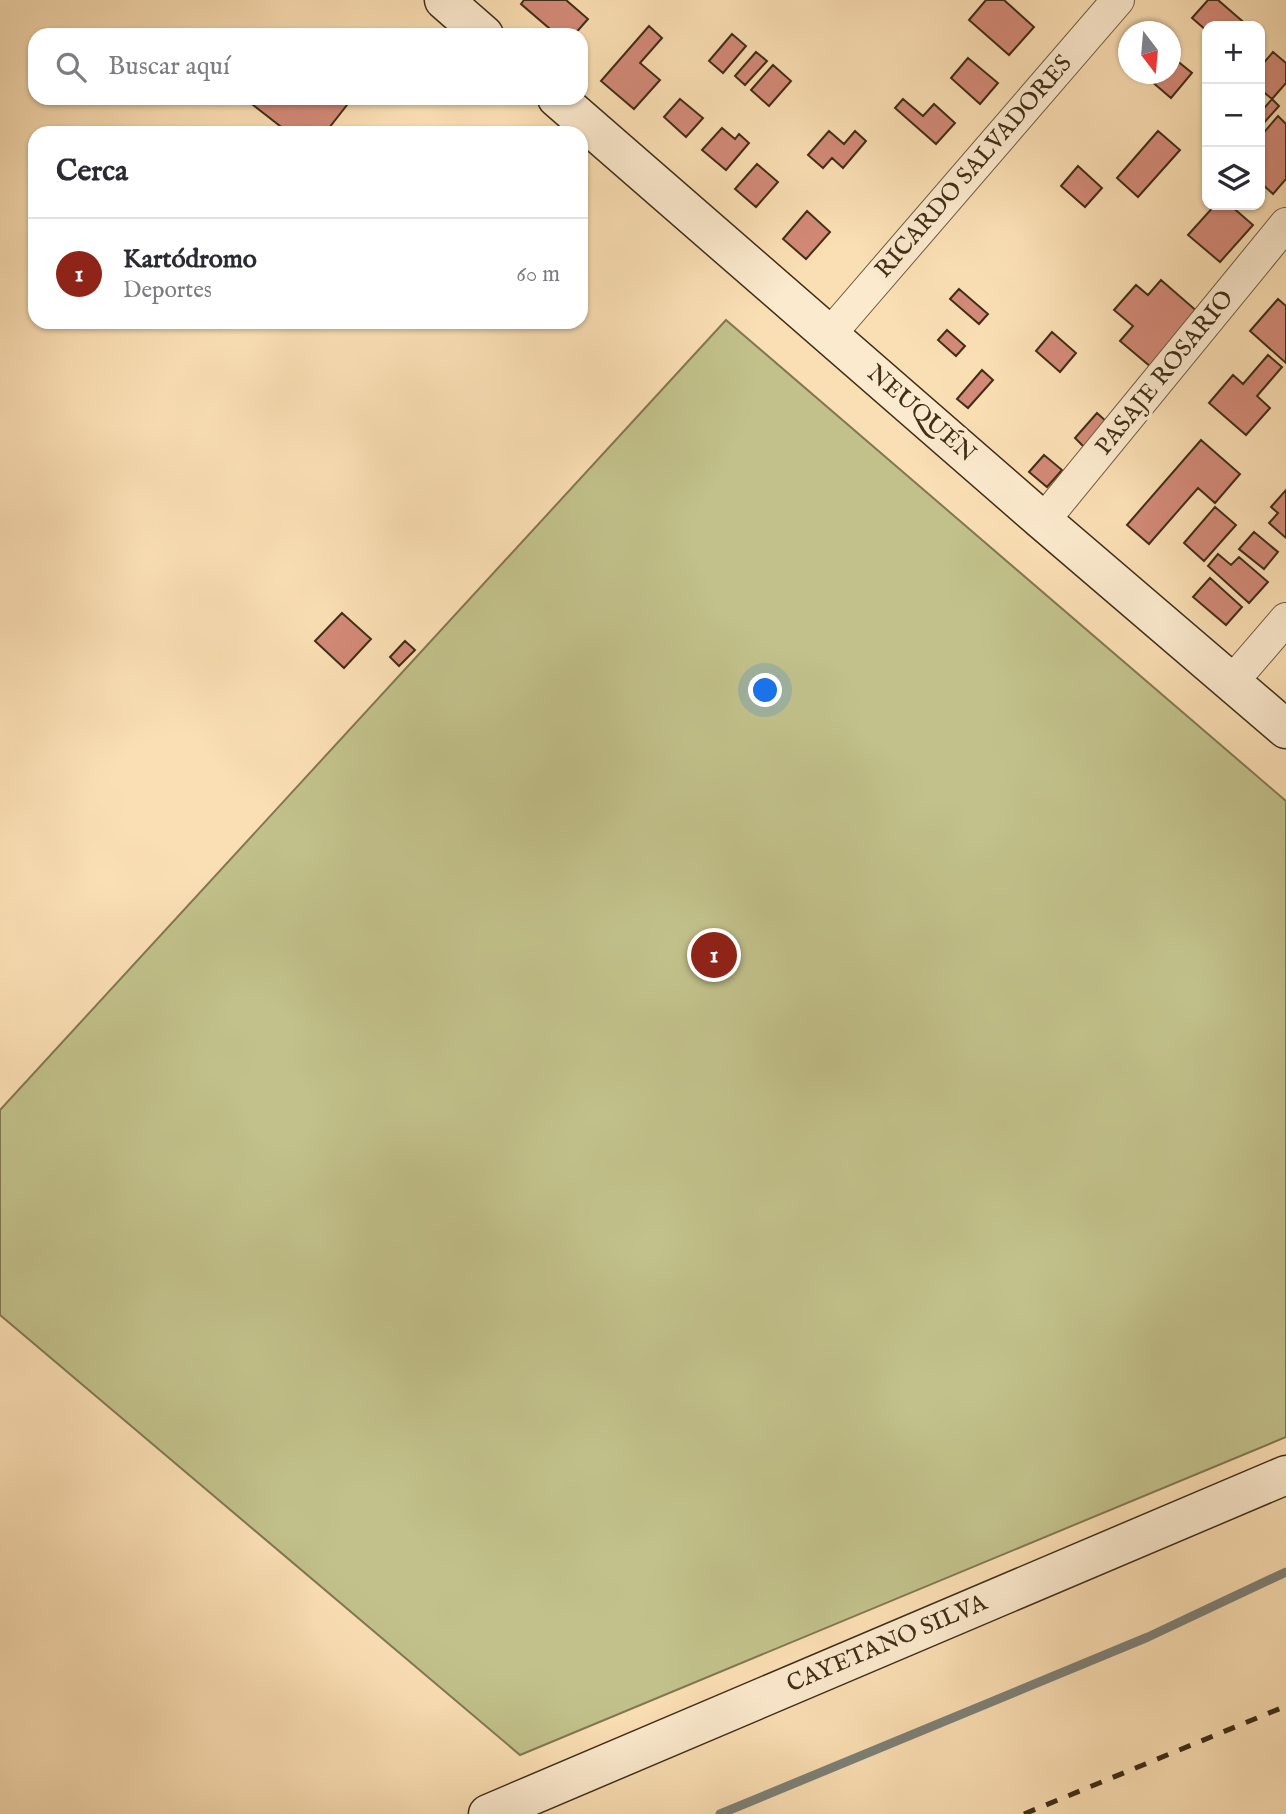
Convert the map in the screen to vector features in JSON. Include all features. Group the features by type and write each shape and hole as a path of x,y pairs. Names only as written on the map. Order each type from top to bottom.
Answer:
{"street":[{"path":"444,0 476,28"},
{"name":"RICARDO SALVADORES","path":"830,334 1118,0"},
{"name":"NEUQUÉN","path":"565,105 1286,729"},
{"name":"PASAJE ROSARIO","path":"1043,521 1286,224"},
{"path":"1231,683 1286,619"},
{"name":"CAYETANO SILVA","path":"488,1814 1286,1475"}],"shaded area":[{"path":"726,320 1286,801 1286,1437 520,1755 0,1315 0,1110"}],"building":[{"path":"524,0 566,0 588,19 580,28 549,28 521,4"},
{"path":"986,0 1004,0 1034,27 1009,55 969,20"},
{"path":"1208,0 1218,0 1242,21 1202,21 1202,27 1192,18"},
{"path":"649,26 662,38 640,63 660,80 634,109 601,81"},
{"path":"732,34 746,46 723,73 709,61"},
{"path":"756,52 767,61 745,85 735,76"},
{"path":"1273,52 1286,63 1286,83 1272,99 1265,93 1265,61"},
{"path":"968,58 998,83 980,104 951,78"},
{"path":"1181,64 1192,73 1171,98 1155,84 1181,84"},
{"path":"773,65 791,81 769,106 751,90"},
{"path":"680,99 703,118 686,137 664,117"},
{"path":"903,99 923,116 934,104 955,123 936,144 895,108"},
{"path":"1272,99 1279,106 1265,122 1265,107"},
{"path":"253,105 347,105 330,126 280,126"},
{"path":"1278,116 1286,124 1286,179 1273,194 1265,187 1265,131"},
{"path":"722,128 735,139 739,134 749,143 726,170 702,150"},
{"path":"829,131 844,144 855,131 866,141 843,168 832,158 823,168 808,155"},
{"path":"1158,131 1180,150 1138,197 1117,178"},
{"path":"757,164 778,182 756,207 735,189"},
{"path":"1078,166 1102,188 1085,207 1061,186"},
{"path":"1210,210 1236,210 1253,225 1220,262 1188,235"},
{"path":"807,211 830,232 806,259 783,239"},
{"path":"1161,280 1199,313 1151,367 1120,341 1133,326 1114,310 1136,285 1148,295"},
{"path":"959,289 988,314 979,324 950,299"},
{"path":"1278,299 1286,306 1286,363 1250,331"},
{"path":"947,330 965,346 956,356 938,340"},
{"path":"1052,332 1076,353 1060,372 1036,351"},
{"path":"1268,355 1282,367 1257,396 1270,408 1246,435 1209,403 1233,375 1243,384"},
{"path":"982,370 993,380 968,408 957,399"},
{"path":"1097,413 1107,422 1085,448 1075,438"},
{"path":"1201,440 1240,474 1215,503 1198,488 1149,544 1127,525"},
{"path":"1044,455 1062,470 1047,487 1029,472"},
{"path":"1286,490 1286,538 1269,523 1278,513 1271,507"},
{"path":"1215,507 1236,525 1204,561 1184,543"},
{"path":"1254,532 1278,552 1264,569 1239,549"},
{"path":"1218,554 1231,565 1239,557 1268,582 1249,603 1208,566"},
{"path":"1210,578 1242,607 1226,625 1193,597"},
{"path":"342,613 371,639 344,668 315,641"},
{"path":"405,641 415,650 399,666 390,657"}],"waterway":[{"path":"720,1814 1148,1637 1286,1572"}],"railway":[{"path":"1024,1814 1286,1706"}],"place":[{"name":"Kartódromo","path":"714,955"}]}
